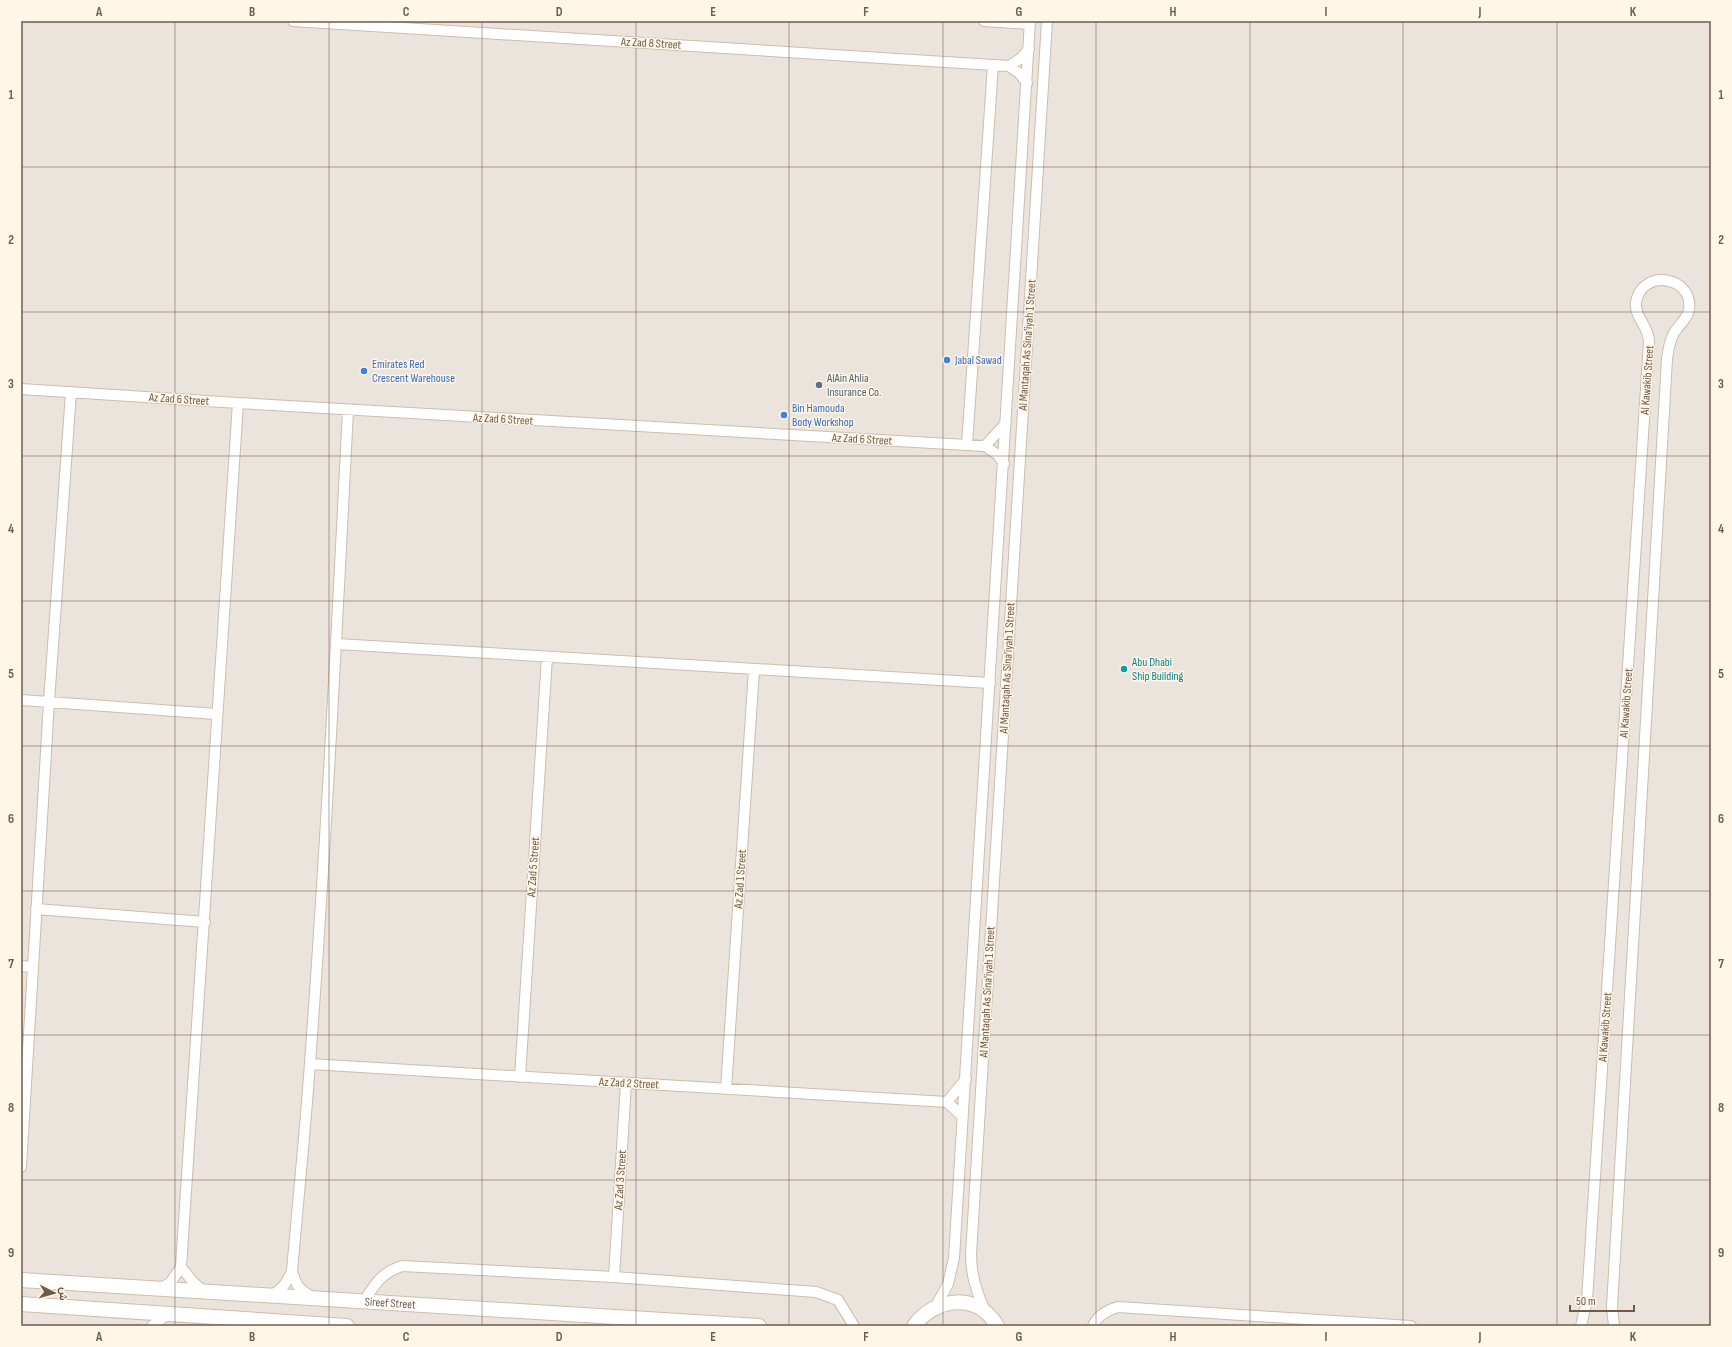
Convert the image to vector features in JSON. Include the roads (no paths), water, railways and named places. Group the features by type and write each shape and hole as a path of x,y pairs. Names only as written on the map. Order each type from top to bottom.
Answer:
{"main road":[{"name":"Sireef Street","path":"21,1280 759,1326"},
{"path":"914,1326 927,1311 936,1306 949,1302 962,1302 975,1306 986,1313 997,1326"},
{"path":"21,1304 346,1326"}],"street":[{"name":"Az Zad 8 Street","path":"293,21 1009,66"},
{"path":"984,21 1030,22"},
{"name":"Al Mantaqah As Sina'iyah 1 Street","path":"986,1313 976,1291 973,1279 972,1254 1047,21"},
{"name":"Al Mantaqah As Sina'iyah 1 Street","path":"936,1306 948,1284 953,1266 966,1079 1030,22"},
{"path":"1027,82 1019,73 1009,66 1020,59 1029,49"},
{"path":"967,445 992,65"},
{"name":"Al Kawakib Street","path":"1581,1326 1587,1300 1649,342 1649,334 1637,314 1636,303 1639,293 1646,285 1655,280 1666,279 1676,282 1684,290 1688,299 1688,310 1685,320 1677,327 1672,336 1667,359 1612,1308 1614,1326"},
{"name":"Az Zad 6 Street","path":"21,388 348,410 985,446"},
{"path":"21,1167 49,702 71,392"},
{"path":"159,1289 170,1283 181,1267 205,922 216,714 238,403"},
{"path":"313,1298 300,1290 294,1279 292,1271 310,1064 337,644 348,410"},
{"path":"1004,464 998,455 985,446 1006,423"},
{"path":"337,644 990,683"},
{"name":"Az Zad 5 Street","path":"520,1077 547,657"},
{"name":"Az Zad 1 Street","path":"726,1089 754,670"},
{"path":"21,700 216,714"},
{"path":"36,909 205,922"},
{"path":"21,966 32,967"},
{"name":"Az Zad 2 Street","path":"310,1064 947,1102"},
{"path":"963,1117 947,1102 966,1079"},
{"name":"Az Zad 3 Street","path":"614,1277 626,1083"},
{"path":"364,1301 380,1279 390,1270 402,1266 614,1277 816,1292 838,1300 854,1326"},
{"path":"181,1267 193,1282 203,1291"},
{"path":"272,1295 280,1291 287,1282 292,1271"},
{"path":"1092,1326 1094,1322 1108,1310 1118,1307 1411,1326"},
{"path":"152,1326 167,1315"}],"place":[{"name":"Jabal Sawad","path":"947,360"},
{"name":"Emirates Red Crescent Warehouse","path":"364,371"},
{"name":"AlAin Ahlia Insurance Co.","path":"819,385"},
{"name":"Bin Hamouda Body Workshop","path":"784,415"},
{"name":"Abu Dhabi Ship Building","path":"1124,669"}]}
